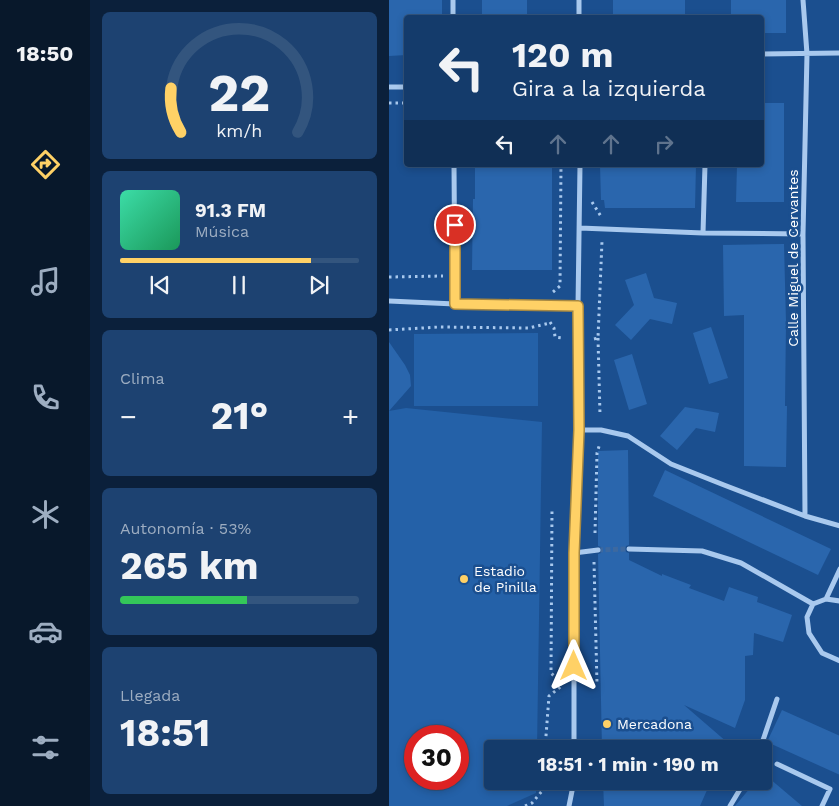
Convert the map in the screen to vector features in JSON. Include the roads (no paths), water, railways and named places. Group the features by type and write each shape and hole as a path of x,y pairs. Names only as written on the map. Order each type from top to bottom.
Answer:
{"street":[{"path":"453,0 453,15"},
{"path":"579,0 579,15"},
{"name":"Calle Miguel de Cervantes","path":"803,0 807,54 803,234 805,516"},
{"path":"764,54 839,53"},
{"path":"389,87 404,87"},
{"path":"454,167 455,304"},
{"path":"573,740 574,553 579,430 580,167"},
{"path":"703,233 705,167"},
{"path":"580,228 703,233 803,234"},
{"path":"389,301 578,306"},
{"path":"579,430 601,430 629,436 671,464 805,516 839,526"},
{"path":"629,549 702,552 741,562 813,604"},
{"path":"574,553 598,550"},
{"path":"825,599 839,569"},
{"path":"839,601 825,599 813,604 807,617 809,633 822,653 839,661"},
{"path":"763,740 777,699"},
{"path":"777,764 830,789 822,806"},
{"path":"569,806 572,790"},
{"path":"730,806 740,790"}],"tunnel":[{"path":"598,550 629,549"}],"place":[{"name":"Estadio de Pinilla","path":"464,579"},
{"name":"Mercadona","path":"607,724"}]}
